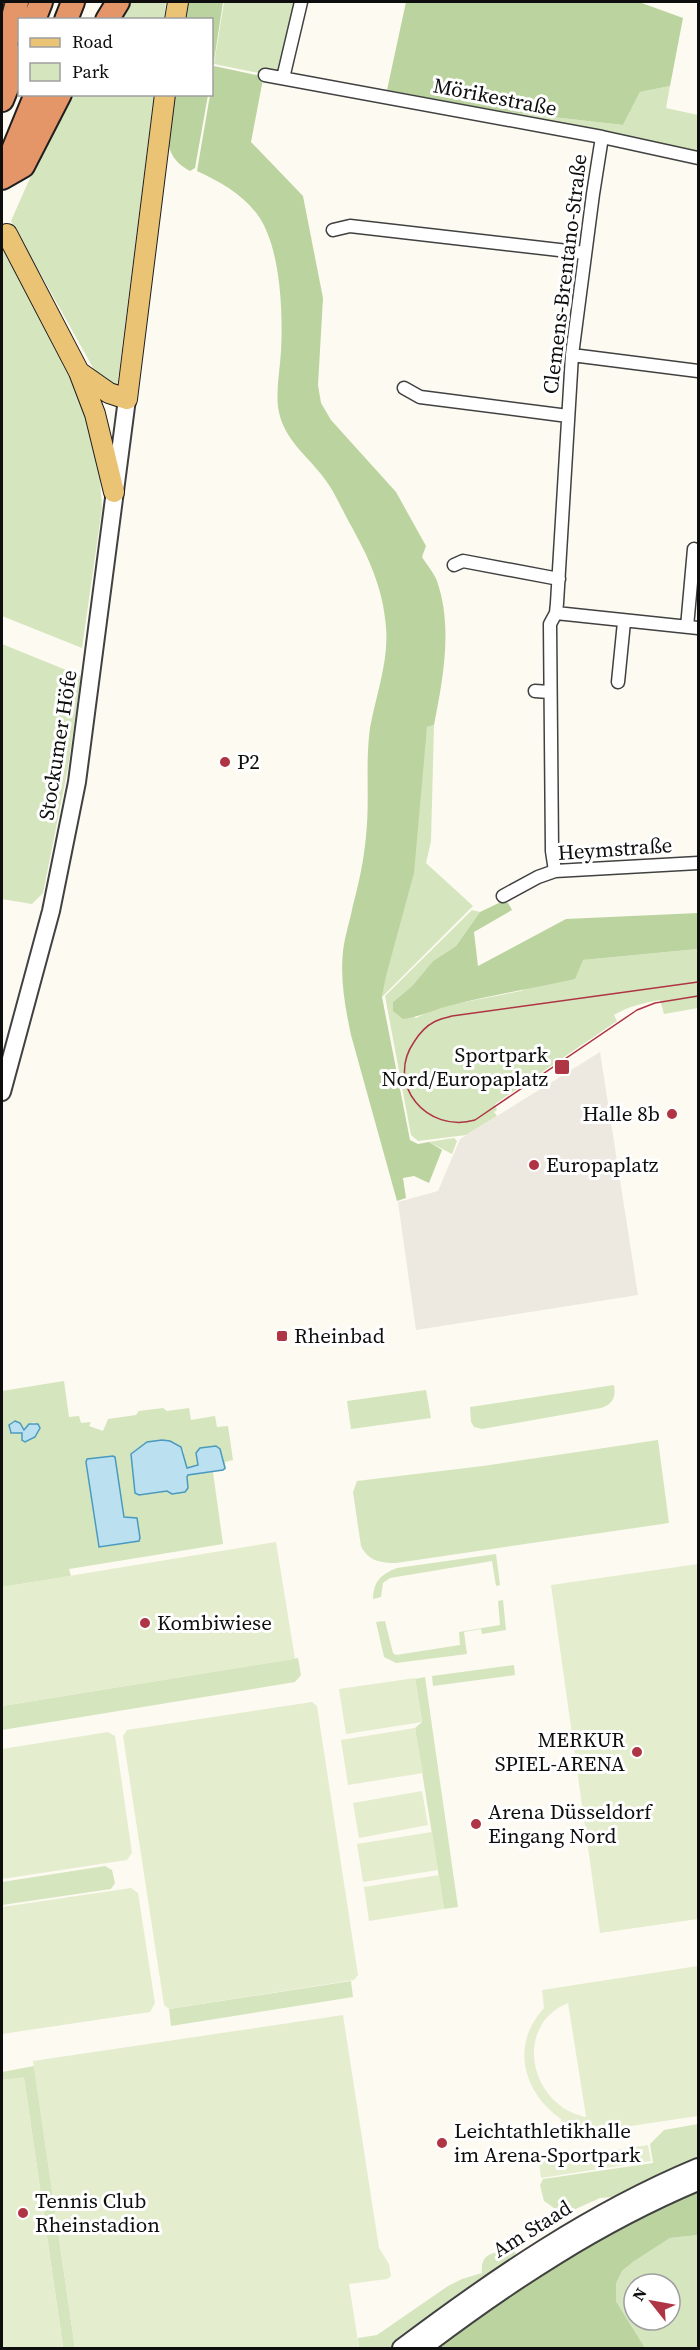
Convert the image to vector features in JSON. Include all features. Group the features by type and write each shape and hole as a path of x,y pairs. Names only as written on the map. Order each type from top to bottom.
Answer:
{"highway":[{"path":"2,59 17,2"},
{"path":"35,18 41,2"},
{"path":"67,18 73,2"},
{"path":"108,18 118,2"},
{"path":"2,100 18,61"},
{"path":"2,177 35,96"},
{"path":"2,177 23,166 59,96"}],"main road":[{"path":"175,18 178,2"},
{"path":"79,372 109,393 127,399 165,96"},
{"path":"8,234 79,372 95,414 114,492"}],"street":[{"path":"283,78 301,2"},
{"name":"Mörikestraße","path":"265,75 602,137 699,158"},
{"name":"Clemens-Brentano-Straße","path":"555,871 552,851 550,624 556,613 559,579 572,355 602,137"},
{"path":"333,230 350,226 585,253"},
{"path":"572,355 699,371"},
{"name":"Clemens-Brentano-Straße","path":"404,388 420,398 568,416"},
{"name":"Stockumer Höfe","path":"2,1092 51,911 77,782 127,399"},
{"path":"556,613 693,628 694,549"},
{"path":"454,565 463,561 559,579"},
{"path":"618,682 624,622"},
{"path":"535,691 549,692"},
{"name":"Heymstraße","path":"503,896 538,877 555,871 699,863"},
{"name":"Am Staad","path":"401,2349 516,2264 553,2241 646,2191 699,2167"},
{"name":"Am Staad","path":"423,2349 549,2259 628,2214 699,2182"}],"green space":[{"path":"130,2 166,2 164,18 119,18"},
{"path":"186,2 223,2 213,67 213,18 183,18"},
{"path":"224,2 299,2 286,64 274,76 214,64"},
{"path":"406,2 639,2 683,18 670,86 640,92 623,125 500,111 387,90"},
{"path":"214,66 261,76 263,79 251,142 303,196 323,298 318,385 321,403 331,420 396,492 426,546 422,557 436,578 445,616 445,653 441,690 434,725 427,727 414,873 382,997 410,1140 418,1144 429,1142 442,1150 429,1183 414,1176 403,1178 406,1198 397,1201 351,1035 342,972 344,945 365,845 370,728 386,652 386,627 382,598 368,560 337,498 322,475 292,440 281,419 277,393 282,336 281,299 276,261 265,228 257,214 237,194 197,171 210,96 213,96"},
{"path":"670,86 666,108 698,115 698,153 500,111 623,125 640,92"},
{"path":"70,96 154,96 117,388 96,373 11,221 56,119"},
{"path":"173,96 208,96 195,168 190,171 173,156 169,147 168,128"},
{"path":"2,242 90,413 98,448 102,508 82,648 2,616"},
{"path":"2,644 81,676 68,768 43,893 32,904 2,899"},
{"path":"434,725 431,841 426,863 473,906 382,997 427,727"},
{"path":"503,901 508,903 512,910 474,932 478,966 566,919 698,913 698,949 583,960 575,979 467,1001 409,1018 403,1019 393,1011 393,1002 412,986 433,961 456,946 480,912"},
{"path":"472,910 480,912 456,946 433,961 412,986 393,1002 416,1018 432,1010 454,1004 521,991 583,960 698,949 698,1008 664,1014 660,1000 637,1005 620,1012 614,1015 617,1021 495,1104 497,1110 494,1112 497,1116 466,1135 418,1141 411,1135 385,996"},
{"path":"454,1138 457,1141 452,1154 429,1142"},
{"path":"64,1381 69,1417 79,1416 81,1423 91,1422 89,1426 103,1431 108,1419 136,1415 139,1411 189,1408 191,1420 215,1416 217,1427 228,1426 233,1460 225,1462 226,1470 223,1470 225,1468 220,1449 196,1453 198,1465 186,1468 183,1449 139,1495 188,1488 186,1477 188,1475 213,1472 223,1544 69,1569 71,1576 2,1587 2,1391","holes":["13,1421 20,1423 22,1429 25,1430 34,1422 39,1430 33,1438 25,1442 22,1438 23,1434 20,1432 14,1434 9,1431 9,1425","115,1457 124,1518 98,1545 86,1462 87,1459"]},
{"path":"614,1385 613,1400 601,1408 482,1429 474,1427 471,1422 470,1407"},
{"path":"426,1390 431,1418 351,1429 347,1401"},
{"path":"658,1440 669,1523 396,1563 371,1558 361,1546 353,1492 357,1481 483,1466"},
{"name":"Kombiwiese","path":"276,1542 295,1659 2,1706 2,1587"},
{"path":"496,1554 500,1585 496,1586 492,1561 390,1578 383,1583 381,1597 373,1599 374,1588 379,1579 397,1568"},
{"name":"MERKUR SPIEL-ARENA","path":"698,1564 698,1919 600,1933 551,1585"},
{"path":"503,1600 506,1630 482,1634 481,1629 464,1632 467,1654 396,1663 384,1657 376,1622 385,1621 393,1653 396,1655 460,1645 459,1632 500,1625 498,1601"},
{"path":"298,1658 301,1675 295,1682 2,1730 2,1706"},
{"path":"514,1665 515,1675 433,1686 432,1676"},
{"path":"425,1677 458,1907 444,1909 415,1728 422,1722 415,1679"},
{"path":"415,1678 422,1722 346,1734 339,1689"},
{"path":"312,1702 317,1706 358,1975 354,1980 169,2009 164,2005 123,1736 127,1730"},
{"path":"415,1728 423,1773 348,1785 341,1740"},
{"path":"108,1732 115,1736 132,1853 127,1860 2,1879 2,1749"},
{"path":"422,1791 428,1825 359,1838 353,1803"},
{"path":"432,1832 438,1870 363,1882 357,1844"},
{"path":"105,1866 112,1870 115,1883 111,1889 2,1905 2,1882"},
{"path":"439,1875 444,1909 369,1921 364,1887"},
{"path":"131,1888 138,1893 155,2003 150,2012 2,2034 2,1907"},
{"path":"698,1966 698,2116 564,2136 561,2119 538,2095 530,2082 526,2067 524,2052 527,2037 533,2022 544,2008 542,1990","holes":["568,2003 586,2116 566,2110 551,2097 541,2081 535,2064 534,2046 540,2028 551,2014"]},
{"path":"351,1981 353,1997 171,2026 169,2009"},
{"path":"343,2015 379,2248 389,2264 391,2276 387,2279 349,2284 359,2348 75,2348 33,2061"},
{"path":"34,2066 75,2348 58,2348 63,2347 24,2078 2,2080 2,2072"},
{"name":"Tennis Club Rheinstadion","path":"24,2077 63,2348 2,2348 2,2080"},
{"path":"698,2124 698,2163 627,2196 600,2198 569,2212 554,2208 544,2201 540,2185 543,2179 653,2163 650,2144 664,2130"},
{"path":"648,2145 651,2161 541,2178 539,2162"},
{"path":"698,2189 698,2235 670,2238 622,2271 616,2284 616,2301 622,2311 622,2332 635,2332 645,2348 435,2348 488,2308 597,2238"},
{"path":"698,2235 698,2348 645,2348 635,2332 682,2332 682,2272 622,2272 622,2311 616,2301 616,2284 622,2271 670,2238"},
{"path":"512,2249 516,2253 514,2259 391,2348 359,2348 358,2338 377,2335 448,2286 482,2273 483,2261 486,2257"}],"shaded area":[{"name":"Europaplatz","path":"600,1052 638,1295 416,1330 398,1202 438,1191 460,1139"}],"water":[{"path":"15,1421 20,1423 24,1430 29,1424 38,1424 40,1428 35,1437 25,1442 22,1440 22,1433 11,1433 9,1425"},
{"path":"170,1441 181,1447 187,1468 198,1465 196,1453 200,1448 216,1446 220,1449 225,1468 188,1475 188,1488 185,1492 172,1494 167,1491 139,1495 135,1493 131,1454 147,1442"},
{"path":"113,1456 124,1517 137,1518 140,1538 139,1541 99,1547 86,1462 87,1459"}],"tram line":[{"path":"698,982 452,1016 438,1020 420,1033 406,1058 405,1074 408,1089 427,1113 441,1120 457,1122 475,1120 637,1010 655,1003 698,996"}],"place":[{"name":"P2","path":"225,762"},
{"name":"Sportpark Nord/Europaplatz","path":"562,1067"},
{"name":"Halle 8b","path":"672,1114"},
{"name":"Europaplatz","path":"534,1165"},
{"name":"Rheinbad","path":"282,1336"},
{"name":"Kombiwiese","path":"145,1623"},
{"name":"MERKUR SPIEL-ARENA","path":"637,1752"},
{"name":"Arena Düsseldorf Eingang Nord","path":"476,1824"},
{"name":"Leichtathletikhalle im Arena-Sportpark","path":"442,2143"},
{"name":"Tennis Club Rheinstadion","path":"23,2213"}]}
